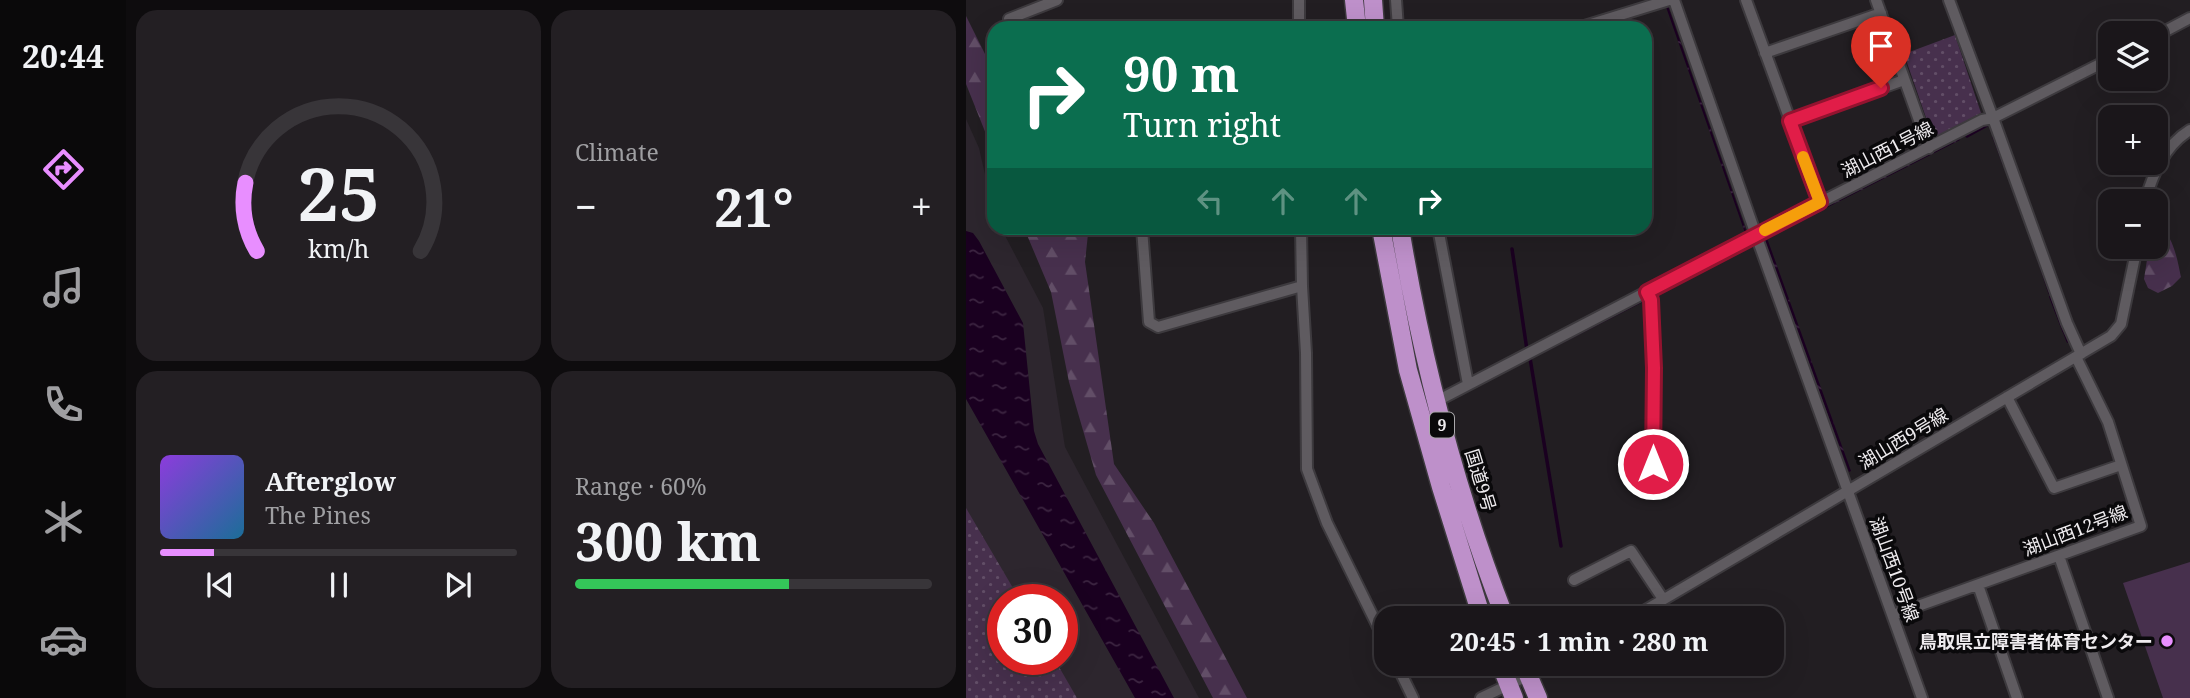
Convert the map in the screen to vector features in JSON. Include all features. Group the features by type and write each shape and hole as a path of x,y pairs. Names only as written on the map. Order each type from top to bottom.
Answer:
{"highway":[{"path":"1354,0 1356,21"},
{"path":"1373,0 1374,21"},
{"name":"9","path":"1382,235 1408,369 1478,606"},
{"name":"国道9号","path":"1401,235 1422,349 1435,402 1483,561 1500,606"},
{"path":"1528,676 1538,698"}],"street":[{"path":"1009,19 1058,0"},
{"path":"1299,0 1299,21"},
{"path":"1396,0 1398,21"},
{"path":"1601,21 1669,0"},
{"path":"1674,0 1756,235"},
{"path":"1746,0 1820,202"},
{"path":"1876,0 1929,148"},
{"path":"1949,0 1993,118"},
{"path":"1765,53 1881,13"},
{"path":"2168,30 2190,18"},
{"name":"湖山西1号線","path":"1435,402 1820,202 2098,65"},
{"path":"1790,121 1904,80"},
{"name":"湖山西12号線","path":"1893,615 2141,526 2108,422 2078,356 1993,118"},
{"path":"2150,189 2164,154 2190,130"},
{"path":"1143,235 1149,322 1158,327 1302,286"},
{"path":"1301,235 1307,469 1327,523 1374,619"},
{"path":"1439,235 1468,384"},
{"name":"湖山西10号線","path":"1756,235 1922,698"},
{"name":"湖山西9号線","path":"1652,606 2112,336 2121,324 2135,259"},
{"path":"1647,292 1651,300 1654,368 1653,464"},
{"path":"2007,397 2054,488 2121,465"},
{"path":"1574,580 1631,551 1663,599"},
{"path":"2059,556 2108,698"},
{"path":"1978,585 2017,698"},
{"path":"1402,676 1413,698"},
{"path":"1481,698 1511,691 1521,676"}],"shaded area":[{"path":"966,119 979,148 987,183 987,235 1005,235 1043,308 1065,447 1199,698 966,698"}],"green space":[{"path":"966,16 987,58 987,136 966,84"},
{"path":"1955,35 1981,113 1933,138 1904,54"},
{"path":"1027,235 1088,235 1085,262 1114,464 1154,523 1247,698 1213,698 1096,475 1069,382 1051,292"},
{"path":"2168,235 2181,277 2172,286 2158,293 2148,288 2144,279 2147,259 2168,259"},
{"path":"966,508 1011,584 987,584 987,675 1064,675 1077,698 966,698"},
{"name":"鳥取県立障害者体育センター","path":"2190,562 2190,698 2163,698 2123,583"}],"water":[{"path":"1668,6 1747,233 1666,7"},
{"path":"1960,140 1779,232 1778,230"},
{"path":"966,231 973,233 979,241 1023,323 1034,431 1038,444 1174,698 1135,698 1078,597 1078,584 1071,584 966,399"},
{"path":"1773,233 1767,238 1851,471 1849,472 1763,238"},
{"path":"1749,245 1750,247 1656,295 1655,293"},
{"path":"1646,298 1647,300 1491,380 1490,378"}],"waterway":[{"path":"1967,136 1987,125"},
{"path":"1994,137 2004,164"},
{"path":"1512,249 1527,350"},
{"path":"2039,260 2050,293"},
{"path":"2051,297 2064,331"},
{"path":"2065,333 2068,341"},
{"path":"1530,358 1561,546"}],"slow traffic":[{"path":"1765,230 1820,202 1803,157"}],"place":[{"name":"鳥取県立障害者体育センター","path":"2167,641"}],"route":[{"path":"1653,464 1654,368 1651,300 1647,292 1820,202 1790,121 1881,88"}]}
